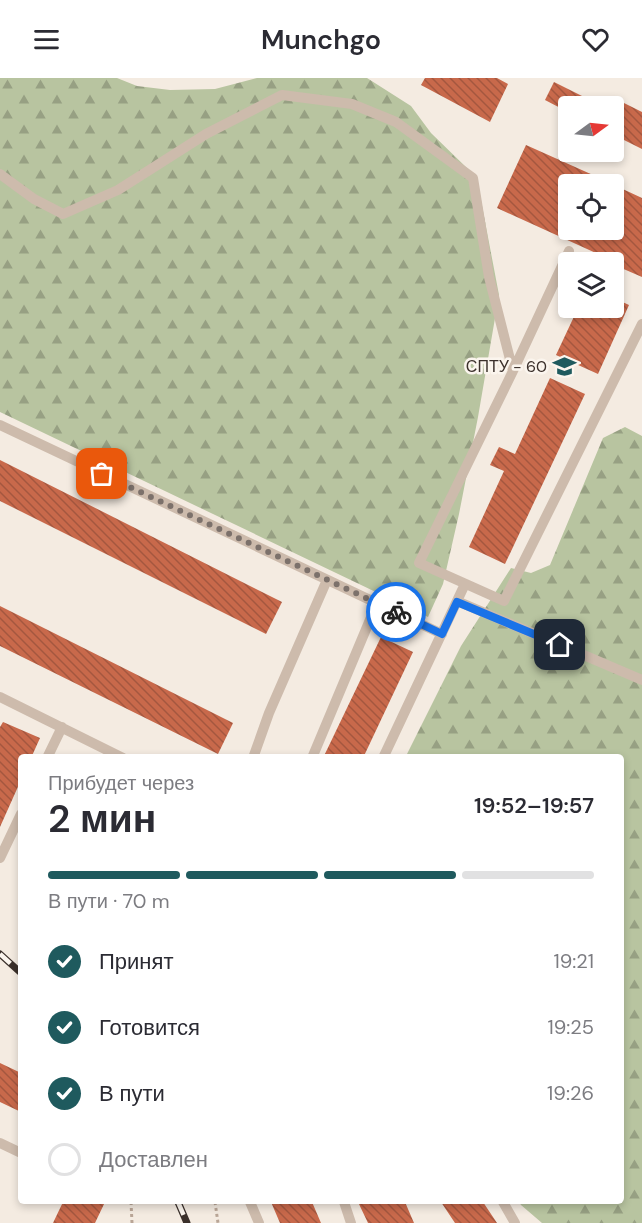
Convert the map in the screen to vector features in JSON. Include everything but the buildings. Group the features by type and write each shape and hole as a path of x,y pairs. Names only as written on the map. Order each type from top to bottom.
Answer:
{"lane":[{"path":"0,174 34,199 63,214 118,190 206,134 282,95 351,104 396,122 473,178 489,277 513,371"},
{"path":"569,251 420,563 504,601 642,324"},
{"path":"0,425 442,634"},
{"path":"254,754 269,713 327,580"},
{"path":"385,754 465,584"},
{"path":"457,602 642,680"},
{"path":"314,754 377,603"},
{"path":"0,697 115,754"},
{"path":"49,754 62,727"},
{"path":"0,858 18,820"},
{"path":"0,1143 18,1152"},
{"path":"251,1204 259,1223"},
{"path":"345,1204 351,1223"},
{"path":"504,1204 515,1223"}],"path":[{"path":"131,1204 132,1223"},
{"path":"215,1204 218,1223"}],"green space":[{"path":"0,78 117,78 137,86 170,90 215,89 257,78 367,78 411,106 431,133 470,171 480,195 499,295 459,514 443,584 428,617 0,412"},
{"path":"625,427 642,436 642,1223 542,1223 520,1204 624,1204 624,754 407,754 461,646 511,568 531,573 550,565 603,438"}],"railway":[{"path":"0,954 18,970"},
{"path":"179,1204 187,1223"}],"way so far":[{"path":"102,474 396,612"}],"place":[{"name":"СПТУ - 60","path":"565,366"}],"route":[{"path":"396,612 442,634 457,602 560,645"}]}
